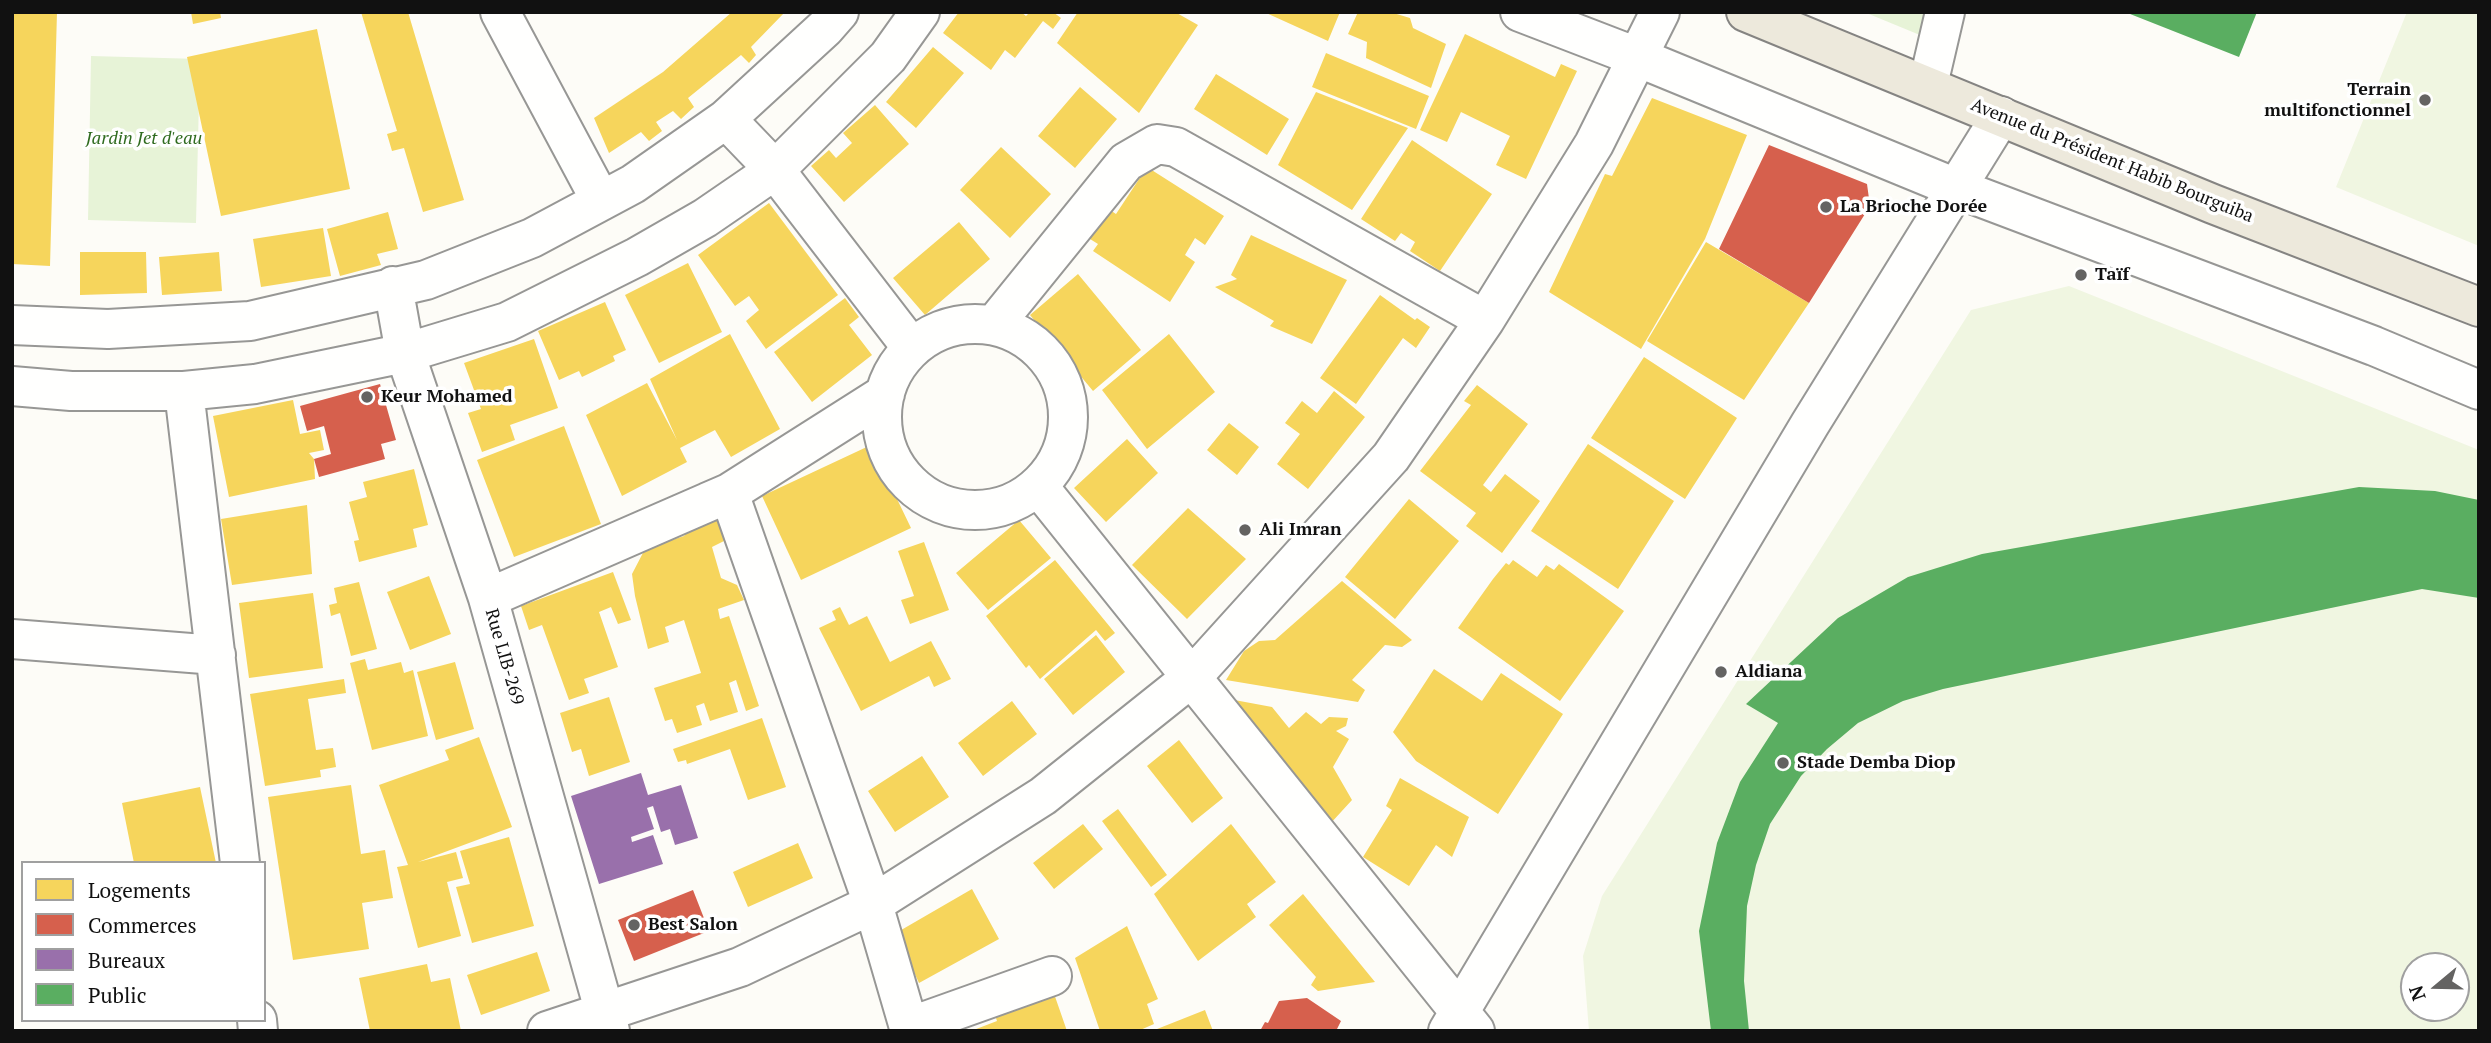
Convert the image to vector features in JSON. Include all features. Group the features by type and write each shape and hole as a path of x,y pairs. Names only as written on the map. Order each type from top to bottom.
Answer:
{"main road":[{"name":"Avenue du Président Habib Bourguiba","path":"1746,12 2213,204 2479,307"}],"street":[{"path":"500,12 601,201"},
{"path":"12,325 108,329 250,321 426,280 532,239 633,184 726,119 839,12"},
{"path":"12,386 71,391 184,391 255,384 405,353 507,322 660,244 705,218 775,170 888,57 920,12"},
{"path":"1520,12 1956,188 2374,346 2479,390"},
{"path":"547,1031 608,1021 740,967 873,904 1044,796 1192,677 1391,457 1485,320 1594,144 1660,12"},
{"path":"1928,85 1945,12"},
{"path":"1038,486 1192,677 1461,1025 1810,424 2001,116"},
{"path":"726,119 775,170 912,348"},
{"path":"994,325 1126,162 1157,144 1176,147 1485,320"},
{"name":"Rue LIB-269","path":"393,286 405,353 488,598 608,1021"},
{"path":"965,323 994,325 1021,335 1044,354 1060,378 1068,407 1067,436 1056,463 1038,486 1017,501 991,509 965,509 940,503 918,490 899,470 887,447 882,421 885,394 890,377 900,361 912,348 937,331 965,323"},
{"path":"184,391 240,861"},
{"path":"488,598 729,493 885,394"},
{"path":"729,493 873,904 910,1029 1052,976"},
{"path":"12,639 216,655"}],"green space":[{"path":"1864,12 1940,12 1932,40"},
{"name":"Terrain multifonctionnel","path":"2407,12 2479,12 2479,246 2336,187"},
{"name":"Jardin Jet d'eau","path":"91,56 200,59 196,223 88,220"},
{"path":"2069,286 2479,450 2479,1031 1589,1031 1583,956 1602,896 1971,310"}],"building: Logements":[{"path":"12,12 57,12 50,266 12,264"},
{"path":"191,12 220,12 221,18 193,24"},
{"path":"361,12 408,12 464,200 423,212 404,148 392,151 387,134 397,131"},
{"path":"732,12 785,12 751,47 756,55 749,63 741,55 688,98 694,107 681,119 673,111 656,122 662,131 649,141 641,132 609,153 594,118 663,72"},
{"path":"959,12 1021,12 1026,16 1030,12 1053,12 1061,18 1053,29 1043,21 1015,58 1005,50 991,70 943,33"},
{"path":"1078,12 1175,12 1198,25 1139,113 1057,43"},
{"path":"1264,12 1340,12 1328,41"},
{"path":"1358,12 1390,12 1410,18 1413,28 1446,44 1431,88 1366,58 1367,42 1348,34"},
{"path":"317,29 350,189 221,216 187,57"},
{"path":"1465,34 1555,77 1561,64 1577,71 1526,179 1496,165 1510,136 1461,112 1447,142 1420,130"},
{"path":"933,47 964,73 916,128 886,102"},
{"path":"1326,53 1429,96 1416,129 1312,87"},
{"path":"1216,74 1289,119 1267,155 1194,109"},
{"path":"1080,87 1117,119 1075,168 1038,136"},
{"path":"1316,92 1408,128 1352,210 1278,165"},
{"path":"1652,98 1747,135 1705,239 1641,349 1549,292 1605,174 1612,176"},
{"path":"875,105 909,144 844,202 811,166 829,150 836,158 852,143 843,133"},
{"path":"1412,140 1492,194 1440,271 1410,251 1415,242 1401,233 1395,241 1361,219"},
{"path":"1001,147 1051,194 1010,238 960,190"},
{"path":"1147,167 1224,216 1205,245 1195,238 1185,255 1195,262 1170,302 1093,251 1098,244 1082,234 1101,204 1116,214"},
{"path":"769,203 838,295 766,349 746,321 759,310 749,296 735,306 698,255"},
{"path":"388,212 398,249 377,254 381,265 340,276 327,229"},
{"path":"959,222 990,259 925,315 893,278"},
{"path":"323,228 331,276 261,287 253,239"},
{"path":"1251,235 1347,280 1312,344 1270,326 1274,321 1215,287 1237,279 1231,275"},
{"path":"1706,242 1809,303 1744,400 1647,341"},
{"path":"80,252 146,252 147,293 80,295"},
{"path":"219,252 222,291 162,295 159,257"},
{"path":"688,263 722,332 659,363 625,295"},
{"path":"1078,274 1141,350 1093,391 1030,315"},
{"path":"1380,295 1415,320 1417,318 1430,327 1416,348 1403,338 1356,404 1320,378"},
{"path":"845,298 859,317 849,325 872,355 812,402 774,352"},
{"path":"605,302 626,350 613,356 615,361 582,377 579,371 559,380 538,331"},
{"path":"730,334 780,429 731,457 715,430 680,448 687,462 622,496 586,415 647,383 677,440 650,379"},
{"path":"1169,334 1215,392 1147,449 1102,390"},
{"path":"534,339 558,408 510,425 515,440 482,452 468,413 481,409 464,363"},
{"path":"1644,357 1737,418 1685,499 1591,438"},
{"path":"1477,385 1528,424 1483,485 1491,492 1505,474 1540,501 1502,553 1466,526 1476,513 1420,471 1471,405 1464,401"},
{"path":"1334,391 1365,417 1308,489 1277,464 1300,434 1285,423 1302,401 1317,413"},
{"path":"293,400 300,434 320,430 324,450 309,453 314,459 315,479 229,497 213,416"},
{"path":"1229,423 1259,447 1237,475 1207,450"},
{"path":"564,426 601,524 514,557 477,460"},
{"path":"1127,439 1158,473 1106,522 1074,488"},
{"path":"1588,444 1674,501 1618,589 1531,531"},
{"path":"871,445 911,528 801,580 762,496"},
{"path":"414,469 428,525 413,529 417,547 359,562 354,541 359,540 349,502 367,497 363,482"},
{"path":"1409,499 1459,541 1395,619 1345,577"},
{"path":"307,505 312,574 232,585 221,519"},
{"path":"1188,508 1246,559 1187,619 1132,565"},
{"path":"714,513 726,540 712,547 721,578 737,585 744,600 718,609 720,619 729,616 759,706 746,711 736,680 729,683 738,712 710,721 704,703 696,706 702,725 677,733 672,719 665,721 654,688 701,673 684,620 665,627 669,642 648,649 632,574 645,549 684,536 697,520"},
{"path":"1019,520 1051,558 988,610 956,573"},
{"path":"924,542 949,610 910,624 901,600 914,596 898,551"},
{"path":"1055,560 1115,633 1105,641 1096,630 1040,679 1029,665 1026,668 986,616"},
{"path":"1513,560 1537,577 1546,565 1554,570 1559,564 1624,611 1560,701 1458,628 1493,579 1506,563 1509,565"},
{"path":"613,572 631,620 618,624 611,607 599,612 618,667 584,679 589,693 569,700 542,625 529,630 521,606"},
{"path":"429,576 451,634 410,650 387,592"},
{"path":"1342,581 1412,640 1402,647 1385,645 1352,680 1365,690 1358,702 1226,680 1244,651 1259,641 1275,640"},
{"path":"359,582 377,649 351,656 340,613 331,616 329,605 337,603 334,588"},
{"path":"313,593 323,668 249,678 239,603"},
{"path":"840,607 849,625 867,616 890,662 931,641 951,679 934,687 929,676 861,711 819,628 836,620 832,611"},
{"path":"1096,635 1125,672 1073,715 1044,679"},
{"path":"365,659 368,670 401,662 404,673 413,670 428,736 372,750 350,663"},
{"path":"455,662 474,729 436,740 417,672"},
{"path":"1434,669 1482,701 1501,673 1563,714 1498,814 1416,761 1393,732"},
{"path":"344,679 346,693 308,699 316,750 333,748 336,767 320,770 321,777 265,786 250,694"},
{"path":"609,697 630,762 589,776 581,749 572,752 560,713"},
{"path":"1229,699 1272,707 1289,728 1306,712 1321,724 1329,717 1348,718 1346,726 1336,731 1349,739 1333,767 1352,800 1330,824"},
{"path":"1012,701 1037,734 983,776 958,743"},
{"path":"762,718 786,787 748,800 730,749 687,764 686,760 678,762 673,749"},
{"path":"479,737 512,827 418,862 456,852 463,878 447,882 461,936 418,948 397,867 408,865 379,785 449,760 445,750"},
{"path":"1179,740 1223,798 1192,823 1147,766"},
{"path":"922,756 949,797 895,832 868,791"},
{"path":"1400,778 1469,817 1452,857 1436,845 1409,886 1363,857 1392,810 1386,806"},
{"path":"351,785 361,854 385,850 393,898 362,903 369,949 293,960 268,797"},
{"path":"200,787 216,861 134,861 122,803"},
{"path":"1118,809 1167,875 1151,887 1102,821"},
{"path":"1083,824 1103,849 1054,889 1033,863"},
{"path":"1231,824 1276,882 1247,904 1256,917 1198,961 1154,894"},
{"path":"509,837 534,926 472,943 456,887 470,884 460,851"},
{"path":"798,843 813,878 748,907 733,872"},
{"path":"972,889 999,939 919,983 896,933"},
{"path":"1303,894 1375,982 1318,991 1311,985 1316,977 1269,925"},
{"path":"1127,926 1158,999 1147,1004 1154,1024 1138,1031 1100,1031 1075,958"},
{"path":"537,952 550,991 481,1015 467,975"},
{"path":"427,964 431,982 450,978 461,1031 370,1031 359,978"},
{"path":"1051,985 1067,1031 971,1031 997,1021 992,1006"},
{"path":"1205,1010 1213,1031 1152,1031"}],"building: Commerces":[{"path":"1769,145 1867,184 1870,206 1809,303 1719,249"},
{"path":"380,384 396,440 381,444 385,459 319,477 314,459 331,454 324,426 307,431 300,406"},
{"path":"693,890 709,931 634,961 618,920"},
{"path":"1307,998 1341,1021 1336,1031 1260,1031 1265,1022 1268,1023 1279,1001"}],"building: Bureaux":[{"path":"641,773 648,795 681,785 698,838 675,845 670,829 661,832 653,806 647,808 654,829 631,837 632,842 653,835 663,864 599,884 571,796"}],"building: Public":[{"path":"2125,12 2257,12 2239,57"},
{"name":"Stade Demba Diop","path":"2359,487 2435,491 2479,500 2479,598 2422,589 1943,689 1903,701 1858,723 1801,776 1770,824 1756,865 1747,906 1744,981 1749,1031 1711,1031 1699,931 1717,843 1740,782 1778,723 1746,704 1838,618 1908,577 1982,554"}],"place":[{"name":"Terrain multifonctionnel","path":"2425,100"},
{"name":"La Brioche Dorée","path":"1826,207"},
{"name":"Taïf","path":"2081,275"},
{"name":"Keur Mohamed","path":"367,397"},
{"name":"Ali Imran","path":"1245,530"},
{"name":"Aldiana","path":"1721,672"},
{"name":"Stade Demba Diop","path":"1783,763"},
{"name":"Best Salon","path":"634,925"}]}
